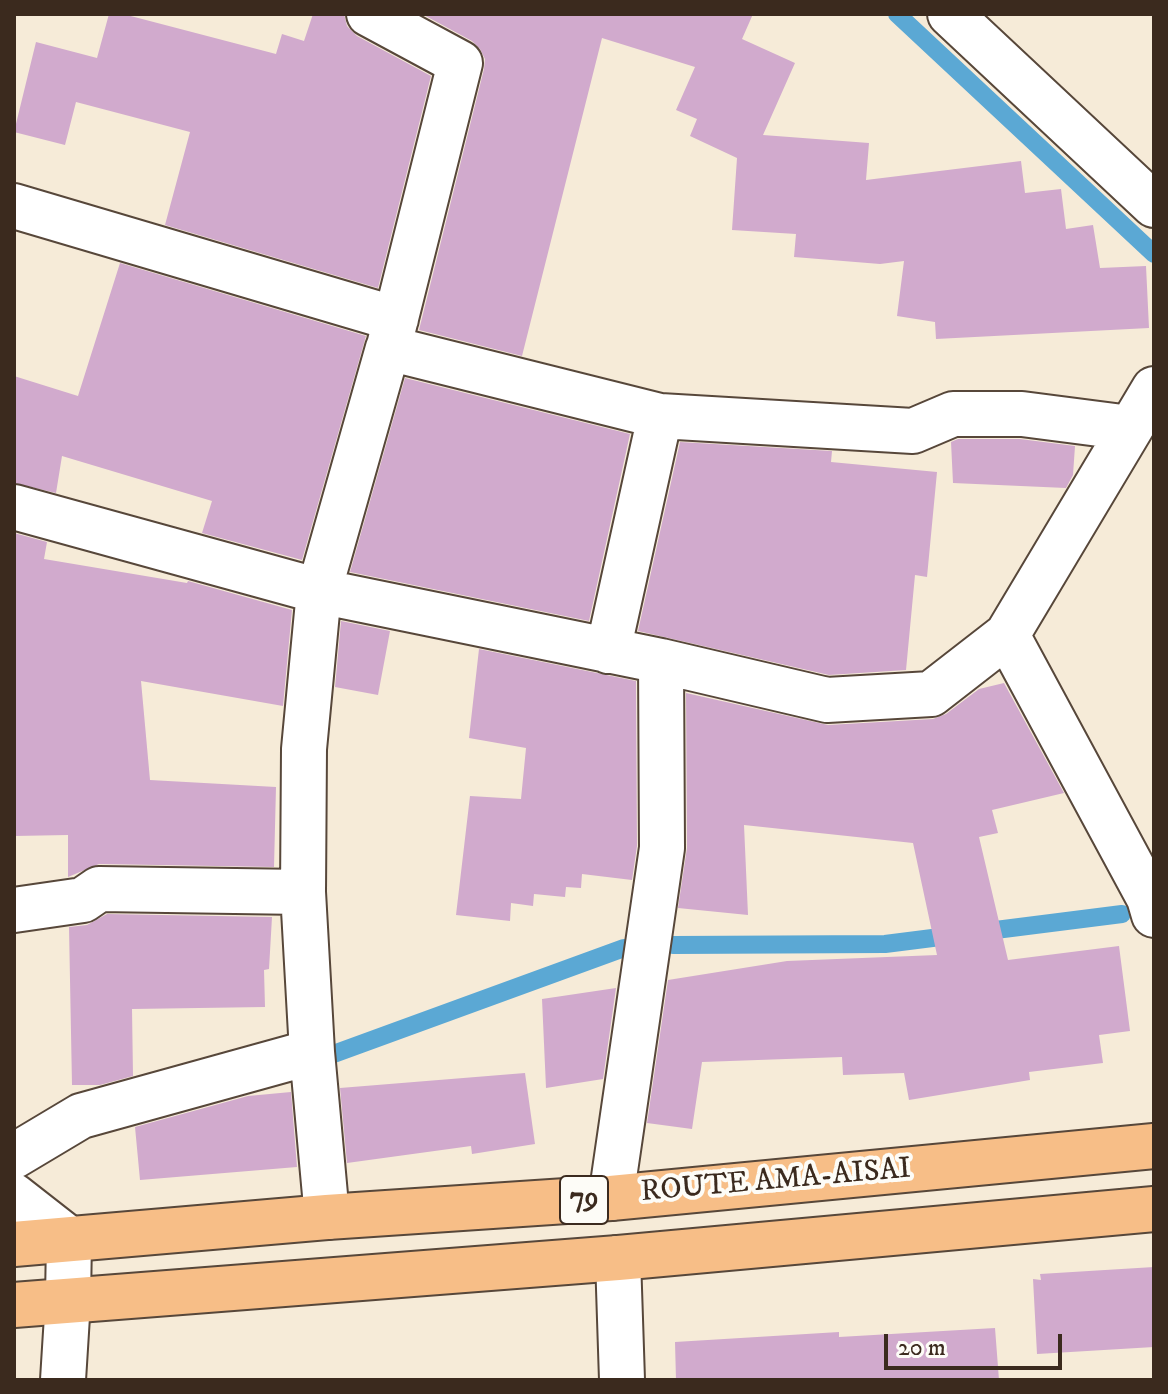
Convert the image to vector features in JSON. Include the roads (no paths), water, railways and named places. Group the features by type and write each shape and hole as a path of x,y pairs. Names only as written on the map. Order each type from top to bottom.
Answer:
{"main road":[{"name":"ROUTE AMA-AISAI","path":"14,1244 327,1217 611,1198 1154,1146"},
{"name":"ROUTE AMA-AISAI","path":"14,1305 618,1258 1154,1209"}],"street":[{"path":"327,1217 312,1052 303,892 304,749 319,591 392,333 460,63 369,14"},
{"path":"950,14 1154,205"},
{"path":"14,206 392,333 660,416 913,431 953,414 1022,414 1130,428"},
{"path":"14,507 319,591 661,661 827,700 931,694 1007,635 1154,389"},
{"path":"608,651 660,416"},
{"path":"1007,635 1149,898 1154,915"},
{"path":"611,1198 662,848 661,661"},
{"path":"14,910 83,900 99,889 303,892"},
{"path":"14,1156 81,1116 312,1052"},
{"path":"14,1196 69,1239 63,1380"},
{"path":"618,1258 622,1380"}],"waterway":[{"path":"897,14 1154,254"},
{"path":"673,945 885,944 1122,914"},
{"path":"328,1056 624,948"}]}
